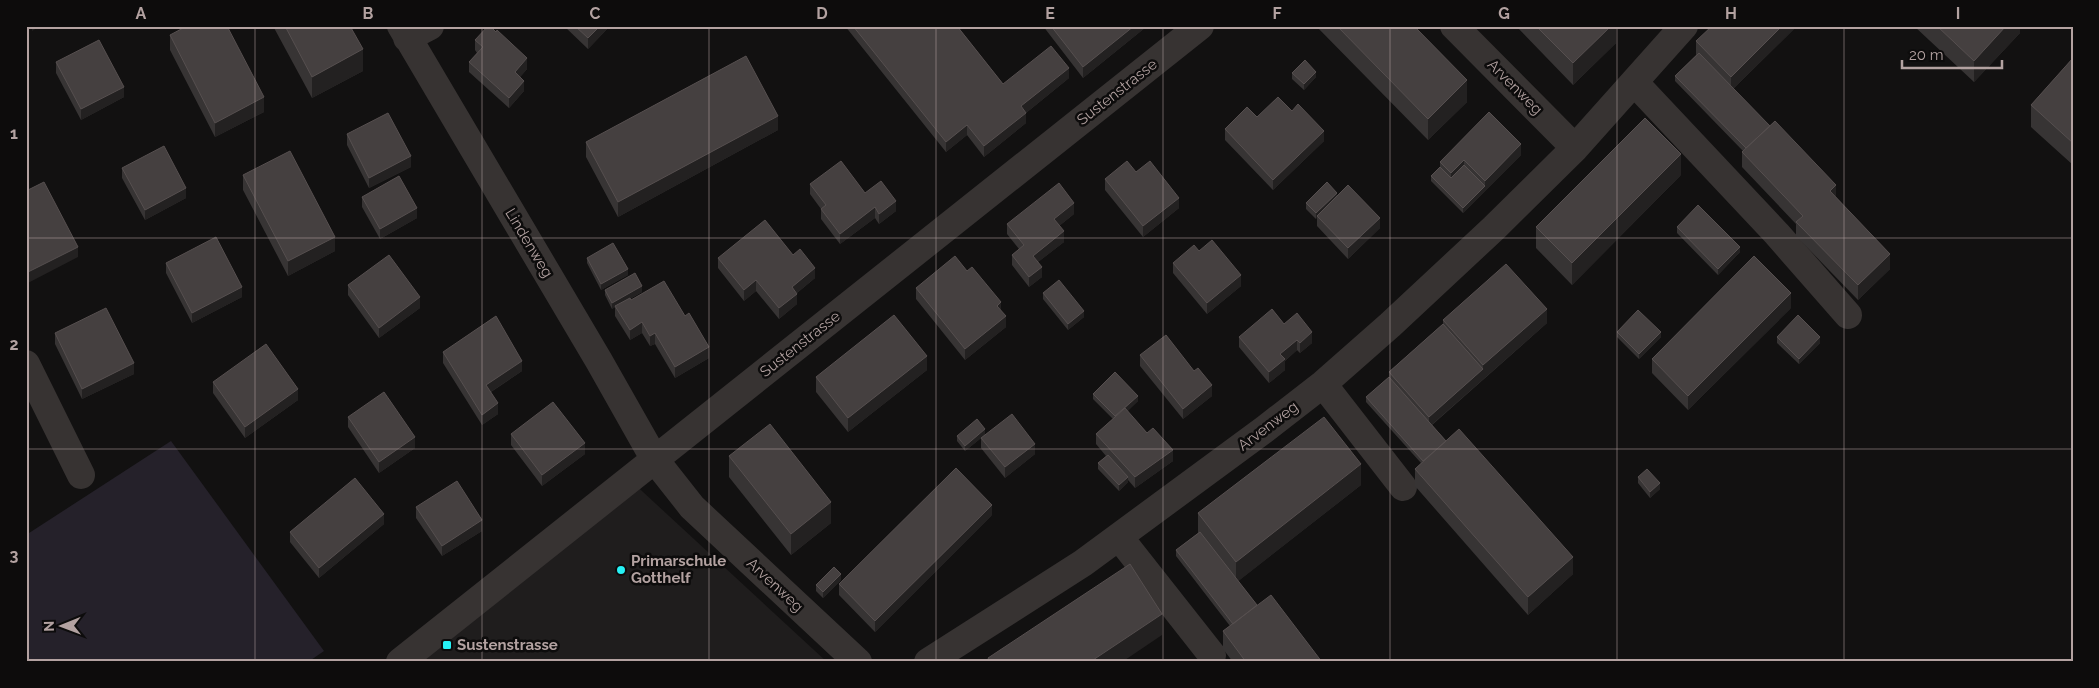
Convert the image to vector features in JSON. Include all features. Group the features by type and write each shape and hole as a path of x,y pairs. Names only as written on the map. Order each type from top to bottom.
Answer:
{"street":[{"name":"Sustenstrasse","path":"400,662 1200,26"},
{"name":"Arvenweg","path":"1454,26 1575,148"},
{"name":"Arvenweg","path":"928,662 1083,563 1265,430 1323,384 1390,325 1494,228 1575,148 1684,26"},
{"name":"Lindenweg","path":"413,30 655,460"},
{"path":"1635,82 1776,234 1848,315"},
{"path":"26,364 81,474"},
{"path":"1323,384 1404,487"},
{"name":"Arvenweg","path":"655,460 692,507 858,662"},
{"path":"1119,537 1212,655"}],"shaded area":[{"path":"171,441 324,651 308,662 26,662 26,535"},
{"name":"Primarschule Gotthelf","path":"629,479 827,662 400,662"}],"building":[{"path":"187,26 227,26 264,97 215,123 170,35"},
{"path":"285,26 350,26 363,49 312,77"},
{"path":"488,26 496,32 497,30 527,58 515,72 524,81 509,98 469,62 483,47 475,40"},
{"path":"575,26 600,26 588,38"},
{"path":"853,26 957,26 1003,84 1051,46 1069,68 1021,106 1026,113 984,146 967,125 946,142"},
{"path":"1051,26 1134,26 1083,67"},
{"path":"1337,26 1414,26 1467,80 1428,119"},
{"path":"1536,26 1611,26 1573,63"},
{"path":"1712,26 1782,26 1731,77 1696,41"},
{"path":"1937,26 2006,26 1974,61"},
{"path":"99,40 124,87 81,109 56,62"},
{"path":"1699,53 1770,126 1746,148 1675,76"},
{"path":"746,56 778,116 618,202 586,142"},
{"path":"2073,58 2073,143 2031,105"},
{"path":"1305,60 1316,72 1304,84 1292,73"},
{"path":"1278,97 1292,111 1298,104 1324,131 1273,180 1225,129 1247,107 1257,117"},
{"path":"1489,112 1521,144 1485,181 1464,160 1451,173 1440,162"},
{"path":"388,113 411,156 369,178 347,134"},
{"path":"1645,118 1681,154 1572,263 1536,227"},
{"path":"1775,121 1836,185 1830,191 1890,254 1858,285 1796,222 1803,216 1742,152"},
{"path":"164,146 186,188 145,210 122,168"},
{"path":"290,151 335,237 288,261 243,175"},
{"path":"841,161 865,193 881,181 896,201 879,214 875,207 840,234 821,209 826,205 810,184"},
{"path":"1127,161 1136,172 1150,161 1179,198 1143,226 1105,179"},
{"path":"1464,165 1485,186 1463,208 1431,176 1440,167 1451,178"},
{"path":"399,176 417,208 380,229 362,197"},
{"path":"44,182 78,247 26,273 26,191"},
{"path":"1327,182 1337,193 1316,213 1306,203"},
{"path":"1059,183 1074,203 1054,219 1064,231 1033,256 1042,267 1029,277 1012,255 1024,245 1007,224"},
{"path":"1348,185 1380,218 1348,248 1317,216"},
{"path":"1698,205 1740,247 1718,269 1677,227"},
{"path":"765,220 793,255 800,249 815,268 792,287 797,294 779,308 756,280 744,290 718,258"},
{"path":"216,237 242,287 192,313 166,263"},
{"path":"1212,240 1241,275 1207,303 1173,263 1194,245 1199,251"},
{"path":"613,243 628,269 601,284 587,258"},
{"path":"389,255 420,297 379,328 348,285"},
{"path":"955,256 967,271 972,267 1001,302 997,306 1006,316 965,349 916,288"},
{"path":"1754,256 1791,293 1688,396 1652,359"},
{"path":"1506,264 1547,309 1483,365 1443,320"},
{"path":"635,273 642,286 612,303 605,290"},
{"path":"1059,280 1084,311 1068,324 1043,293"},
{"path":"664,281 685,316 689,313 709,347 675,367 655,333 650,336 642,322 630,330 615,306 630,298 631,300"},
{"path":"106,308 134,363 82,389 55,333"},
{"path":"1272,309 1284,324 1297,313 1312,332 1300,343 1297,340 1280,354 1285,359 1269,372 1239,337"},
{"path":"1638,310 1661,332 1639,354 1617,332"},
{"path":"894,315 927,356 848,418 816,377"},
{"path":"1798,315 1820,337 1799,359 1777,337"},
{"path":"496,316 522,361 486,385 498,403 482,415 443,352"},
{"path":"1443,324 1483,369 1429,417 1389,372"},
{"path":"1166,335 1194,371 1198,368 1212,385 1183,409 1140,355"},
{"path":"266,344 298,389 245,427 213,382"},
{"path":"1115,372 1138,396 1115,416 1093,394"},
{"path":"1389,377 1446,441 1423,461 1366,397"},
{"path":"384,392 415,437 379,462 348,417"},
{"path":"553,402 585,443 542,475 511,434"},
{"path":"1125,408 1147,433 1153,428 1173,450 1135,477 1096,434"},
{"path":"1012,414 1035,444 1005,467 981,438"},
{"path":"1324,417 1361,464 1236,562 1198,513"},
{"path":"977,419 985,429 965,446 957,436"},
{"path":"770,424 831,502 791,534 729,456"},
{"path":"1459,429 1573,557 1528,597 1415,469"},
{"path":"1108,455 1128,477 1119,485 1098,463"},
{"path":"956,468 992,505 875,621 839,584"},
{"path":"1647,469 1660,483 1650,492 1638,477"},
{"path":"355,478 384,514 319,568 290,532"},
{"path":"457,481 482,520 442,546 416,507"},
{"path":"1200,532 1257,605 1233,624 1176,550"},
{"path":"1130,564 1162,614 1090,662 990,662 988,658"},
{"path":"834,567 841,574 823,592 816,585"},
{"path":"1271,595 1322,662 1246,662 1223,631"}],"place":[{"name":"Primarschule Gotthelf","path":"621,570"},
{"name":"Sustenstrasse","path":"447,645"}]}
